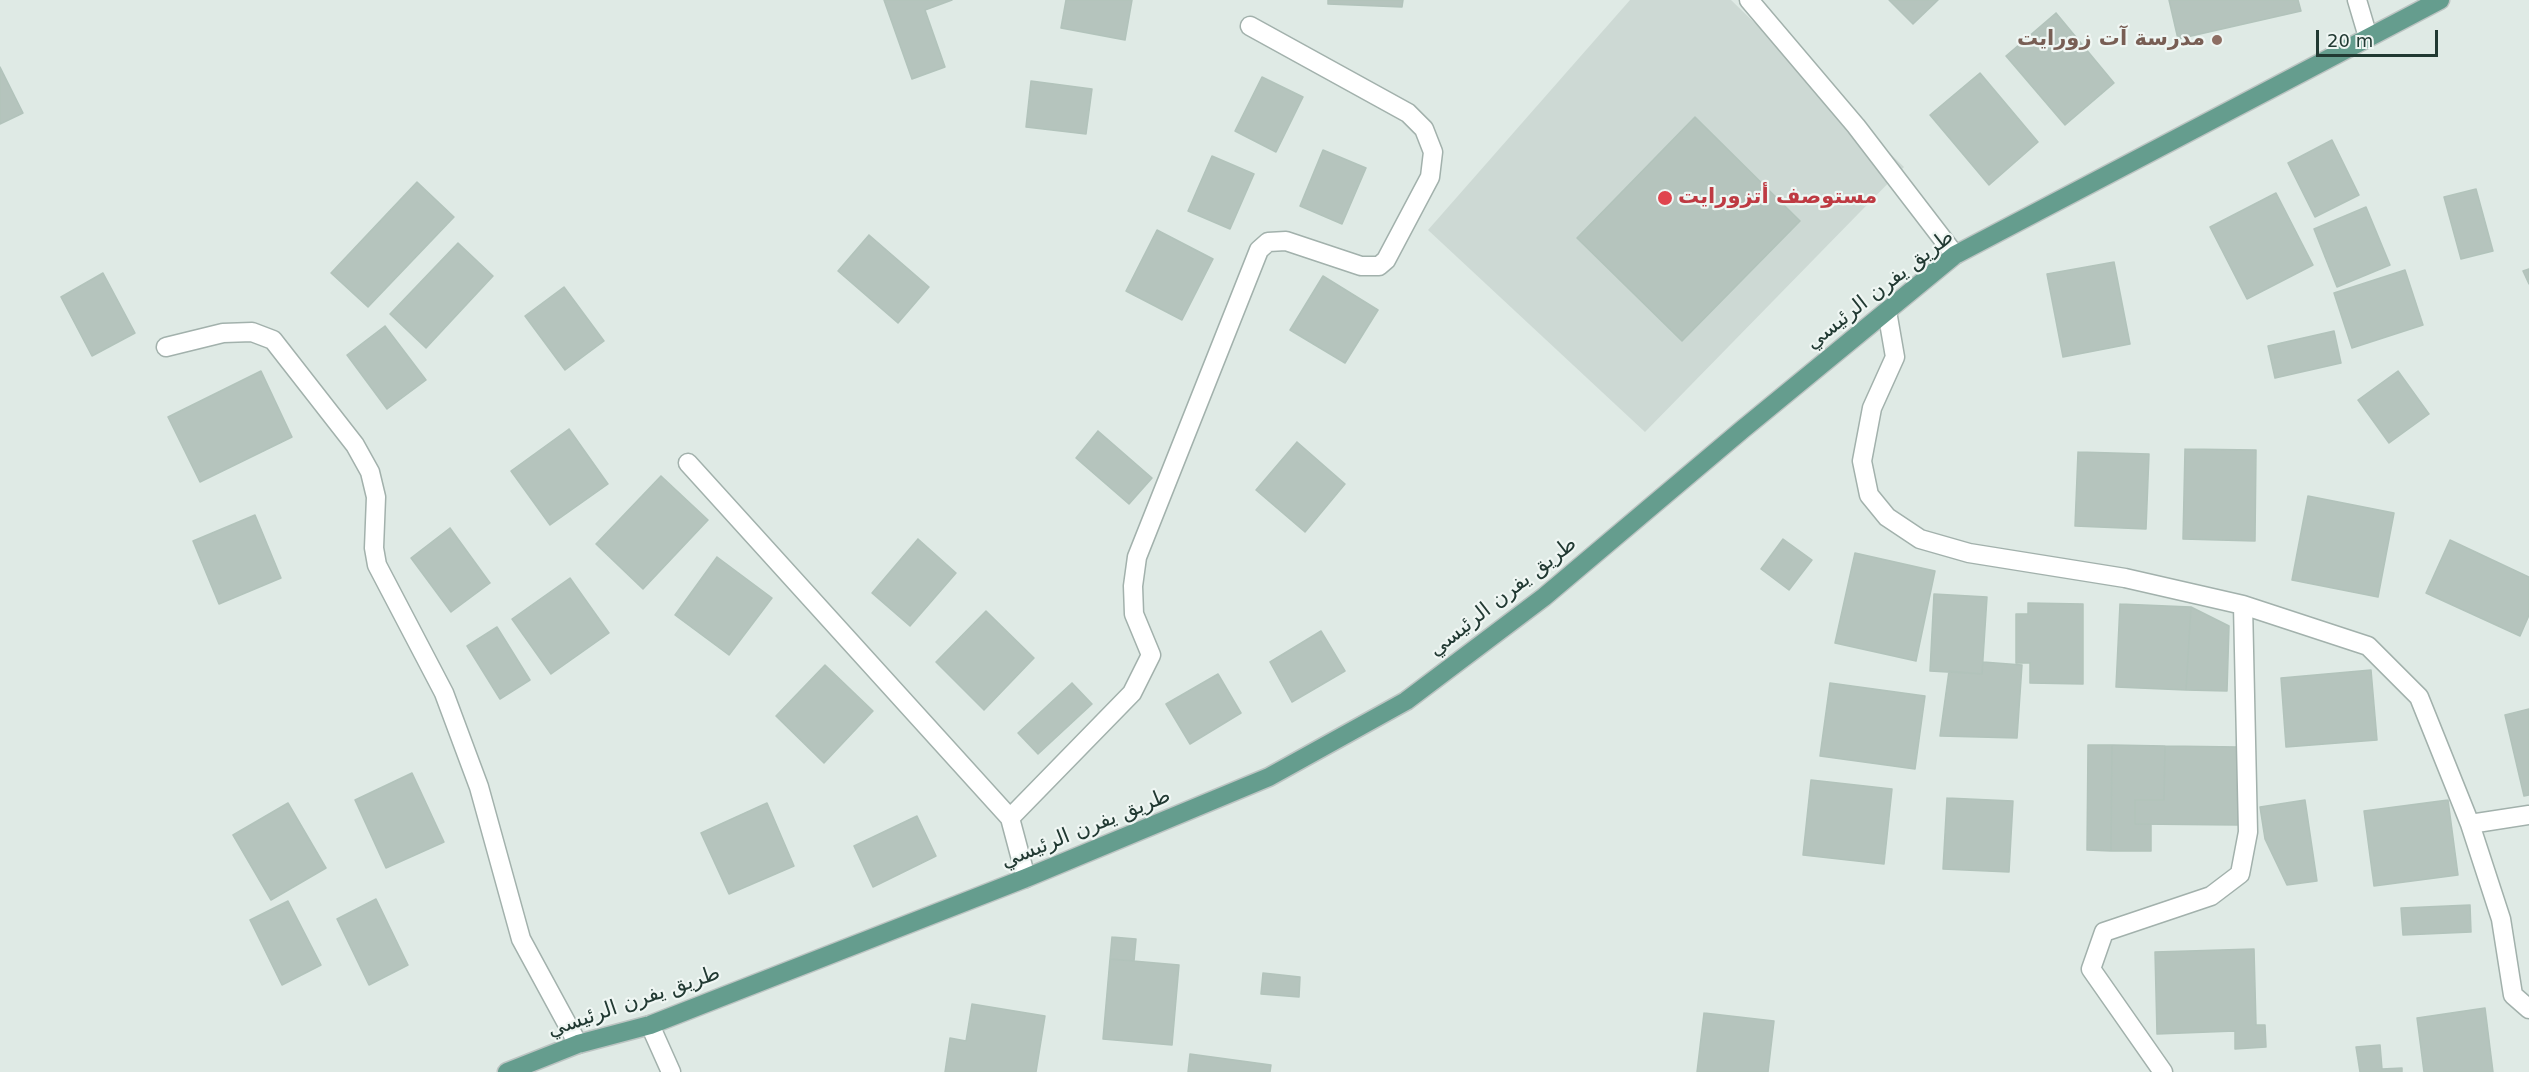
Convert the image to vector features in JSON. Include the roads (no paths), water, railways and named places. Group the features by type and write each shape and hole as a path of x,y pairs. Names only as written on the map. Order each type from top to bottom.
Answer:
{"main road":[{"name":"طريق يفرن الرئيسي","path":"507,1072 578,1044 650,1025 1026,878 1269,777 1406,701 1544,597 1955,255 2440,0"}],"street":[{"path":"1749,0 1856,126 1955,255"},
{"path":"2357,0 2368,37"},
{"path":"1010,818 1132,693 1151,655 1134,614 1132,586 1137,557 1259,250 1268,242 1286,241 1361,266 1379,266 1386,260 1430,177 1432,152 1424,129 1408,113 1250,26"},
{"path":"1887,311 1895,357 1872,408 1862,461 1869,495 1887,518 1920,539 1969,553 2125,578 2243,605 2368,646 2419,697 2470,824 2501,920 2513,995 2529,1009"},
{"path":"166,347 223,333 252,332 273,340 355,445 370,472 376,497 374,548 378,565 448,704 479,787 521,939 578,1044"},
{"path":"688,463 1010,818 1026,878"},
{"path":"2163,1072 2091,969 2104,932 2211,896 2240,874 2248,832 2243,605"},
{"path":"2470,824 2529,815"},
{"path":"650,1025 671,1072"}],"place":[{"name":"مدرسة آت زورايت","path":"2217,40"},
{"name":"مستوصف أتزورايت","path":"1665,198"}]}
